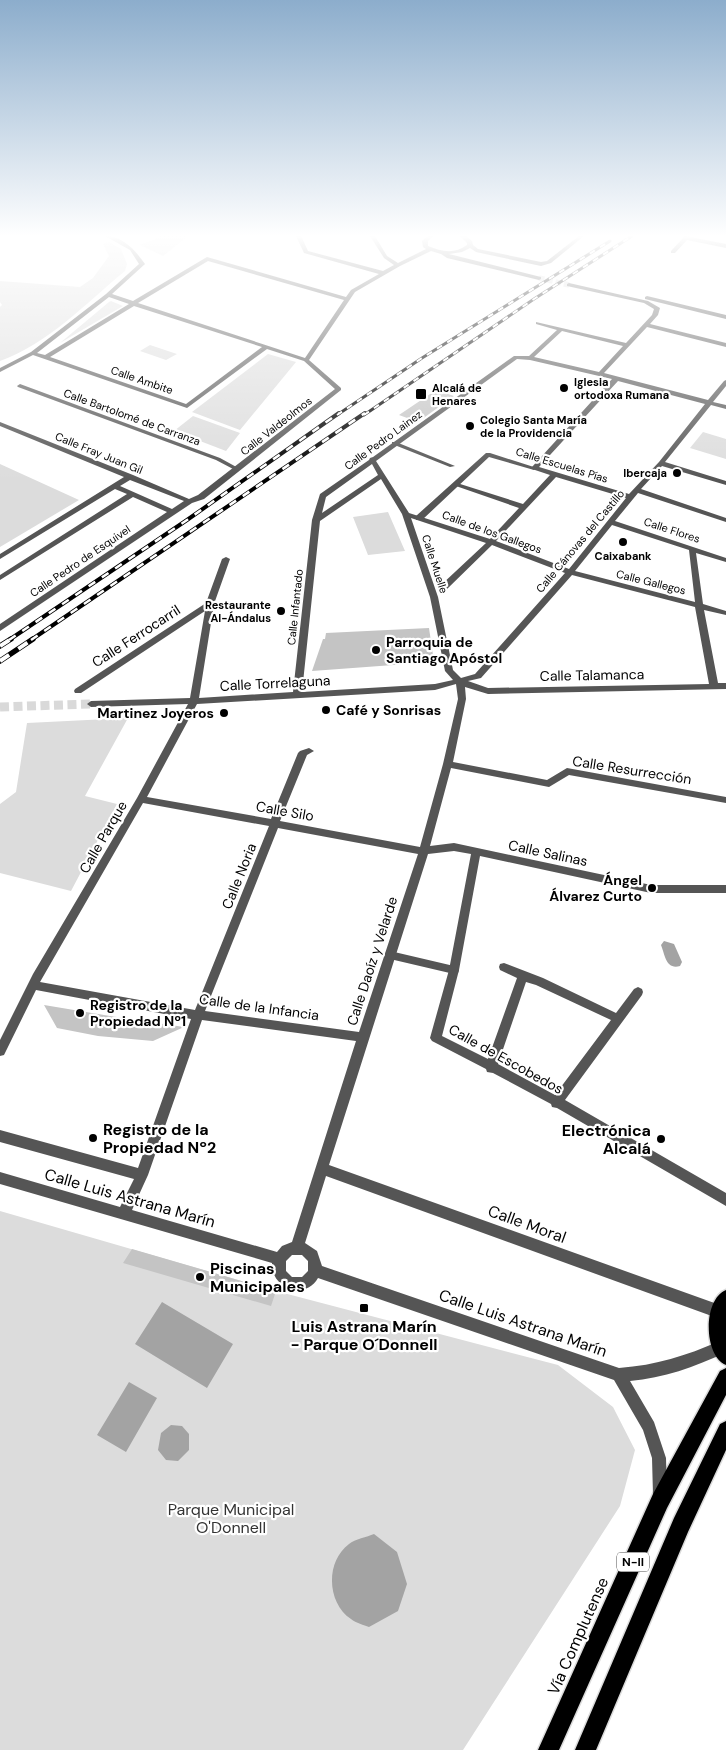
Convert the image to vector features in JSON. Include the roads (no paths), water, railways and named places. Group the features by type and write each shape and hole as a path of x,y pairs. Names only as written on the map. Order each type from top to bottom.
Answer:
{"main road":[{"path":"723,1305 716,1325 723,1352"},
{"name":"Vía Complutense","path":"548,1750 660,1501 726,1377"},
{"name":"N-II","path":"585,1750 688,1508 726,1430"}],"street":[{"path":"0,370 34,353 80,318"},
{"path":"46,357 109,318"},
{"path":"177,318 306,360 334,318"},
{"path":"600,374 654,318"},
{"path":"538,323 626,345"},
{"path":"646,324 726,345"},
{"path":"530,358 561,329"},
{"name":"Calle Ambite","path":"34,353 188,406 266,347"},
{"name":"Calle Pedro Lainez","path":"323,496 394,443 516,357 530,358"},
{"path":"530,358 726,407"},
{"name":"Calle Valdeolmos","path":"172,512 189,501 201,497 339,389 306,360"},
{"path":"534,468 616,379"},
{"name":"Calle Cánovas del Castillo","path":"460,682 478,676 570,572 726,382"},
{"name":"Calle Bartolomé de Carranza","path":"20,386 218,459 237,469"},
{"name":"Calle Fray Juan Gil","path":"0,424 189,501"},
{"path":"394,443 452,466"},
{"name":"Calle Escuelas Pías","path":"455,484 488,454 630,498"},
{"name":"Calle Muelle","path":"372,459 406,514 434,596 449,671 460,682"},
{"path":"661,463 726,483"},
{"path":"442,588 490,542 554,475"},
{"path":"0,557 131,476"},
{"path":"316,520 383,476"},
{"path":"419,518 455,484 524,507"},
{"path":"115,486 172,512"},
{"path":"637,490 726,520"},
{"path":"0,578 132,494"},
{"name":"Calle Infantado","path":"297,696 316,520 323,496"},
{"name":"Calle Pedro de Esquivel","path":"0,628 172,512"},
{"name":"Calle de los Gallegos","path":"406,514 490,542 570,572"},
{"name":"Calle Flores","path":"610,522 726,560"},
{"path":"692,548 699,606 714,686"},
{"name":"Calle Parque","path":"0,1052 33,985 141,799 194,701 210,604 226,559"},
{"name":"Calle Gallegos","path":"570,572 726,613"},
{"name":"Calle Ferrocarril","path":"78,691 210,604"},
{"name":"Calle Talamanca","path":"460,682 488,691 726,686"},
{"name":"Calle Torrelaguna","path":"91,704 297,696 435,687 460,682"},
{"name":"Calle Daoíz y Velarde","path":"298,1248 363,1037 424,851 448,764 462,699 460,682"},
{"name":"Calle Noria","path":"123,1214 142,1175 198,1015 303,753 309,751"},
{"name":"Calle Resurrección","path":"448,764 549,784 567,771 726,800"},
{"name":"Calle Silo","path":"141,799 424,851"},
{"name":"Calle Salinas","path":"424,851 454,847 651,889 726,889"},
{"name":"Calle de Escobedos","path":"476,852 454,970 436,1038 490,1068 528,1086 726,1200"},
{"path":"390,955 454,970"},
{"path":"504,967 539,981 619,1020"},
{"path":"490,1068 523,976"},
{"name":"Calle de la Infancia","path":"33,985 198,1015 363,1037"},
{"path":"556,1103 638,992"},
{"name":"Calle Luis Astrana Marín","path":"0,1136 142,1175"},
{"name":"Calle Moral","path":"322,1169 723,1305"},
{"name":"Calle Luis Astrana Marín","path":"0,1178 280,1259"},
{"path":"298,1248 309,1252 315,1263 311,1277 298,1285 290,1284 279,1274 280,1259 290,1249 298,1248"},
{"name":"Calle Luis Astrana Marín","path":"314,1270 619,1375 652,1373 723,1352"},
{"path":"619,1375 649,1427 659,1458 660,1501"}],"tunnel":[{"path":"0,707 91,704"}],"railway":[{"path":"337,415 487,318"},
{"path":"364,415 507,318"},
{"path":"9,640 187,520 339,413"},
{"path":"31,640 365,413"},
{"path":"0,646 11,639"},
{"path":"0,661 33,639"}],"place":[{"name":"Iglesia ortodoxa Rumana","path":"564,388"},
{"name":"Alcalá de Henares","path":"421,394"},
{"name":"Colegio Santa María de la Providencia","path":"470,426"},
{"name":"Ibercaja","path":"677,473"},
{"name":"Caixabank","path":"623,542"},
{"name":"Restaurante Al-Ándalus","path":"281,611"},
{"name":"Parroquia de Santiago Apóstol","path":"376,650"},
{"name":"Café y Sonrisas","path":"326,710"},
{"name":"Martinez Joyeros","path":"224,713"},
{"name":"Ángel Álvarez Curto","path":"652,888"},
{"name":"Registro de la Propiedad Nº1","path":"80,1013"},
{"name":"Registro de la Propiedad Nº2","path":"93,1138"},
{"name":"Electrónica Alcalá","path":"661,1139"},
{"name":"Piscinas Municipales","path":"200,1277"},
{"name":"Luis Astrana Marín - Parque O´Donnell","path":"364,1308"}],"park label":[{"name":"Parque Municipal O'Donnell","path":"231,1518"}]}
